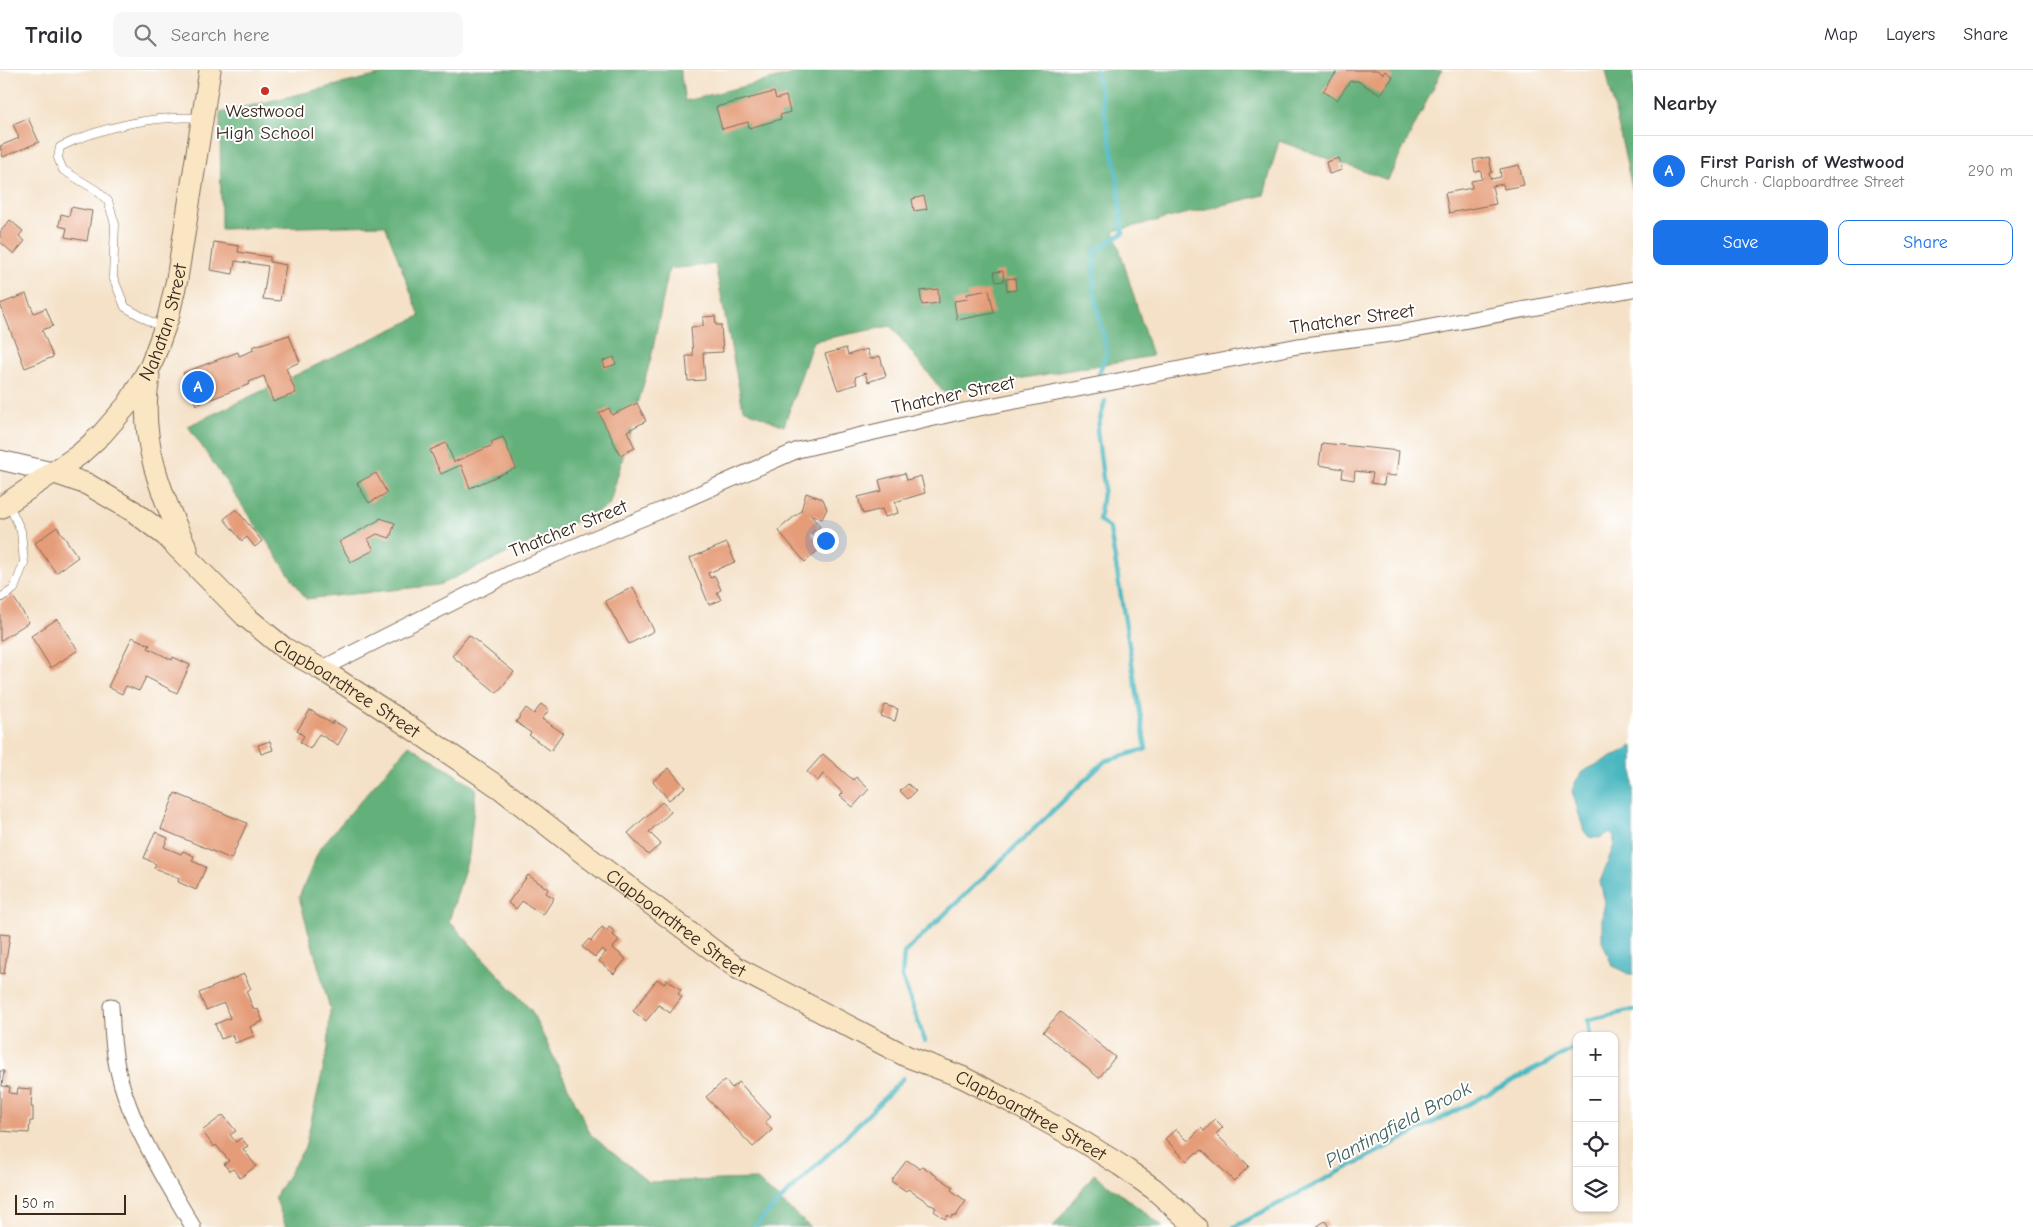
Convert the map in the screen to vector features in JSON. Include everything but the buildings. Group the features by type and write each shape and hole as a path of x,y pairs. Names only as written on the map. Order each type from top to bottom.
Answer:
{"main road":[{"name":"Nahatan Street","path":"4,506 79,455 102,434 128,404 151,365 165,329 177,279 210,70"},
{"name":"Clapboardtree Street","path":"151,365 145,414 157,481 193,562"},
{"name":"Clapboardtree Street","path":"52,472 87,484 111,497 166,536 245,616 284,648 321,669 500,788 588,858 736,968 906,1056 962,1077 1085,1143 1120,1165 1154,1190 1196,1227"}],"street":[{"name":"Thatcher Street","path":"321,669 513,572 655,514 798,450 964,411 1298,346 1399,333 1553,305 1633,288"},
{"name":"Clapboardtree Street","path":"0,460 52,472"},
{"path":"111,1006 114,1049 120,1078 134,1119 193,1227"}],"lane":[{"path":"165,329 125,307 113,277 115,224 108,201 96,190 63,170 58,158 60,147 89,135 117,127 166,118 202,118"},
{"path":"0,598 14,589 24,563 21,531 4,506"}],"green space":[{"path":"400,70 680,70 685,101 809,70 1442,70 1388,180 1279,141 1264,195 1114,231 1152,356 943,392 891,326 813,341 784,426 743,409 715,264 669,269 651,358 609,506 439,585 306,599 188,426 420,316 385,225 221,229 220,113"},
{"path":"1606,70 1633,70 1633,193"},
{"path":"409,745 476,788 469,855 449,921 531,1010 591,1135 648,1182 756,1179 810,1227 286,1227 275,1197 305,1147 328,1048 330,1009 299,897 320,848"},
{"path":"1094,1174 1160,1224 1163,1227 1053,1227"}],"water":[{"path":"1633,746 1633,974 1628,974 1612,965 1602,941 1602,918 1605,902 1600,882 1614,845 1614,836 1609,833 1599,838 1589,837 1584,831 1572,791 1582,772"}],"waterway":[{"path":"1096,70 1117,174 1123,233 1095,251 1094,292 1107,351 1099,374"},
{"path":"925,1041 902,977 904,953 1105,761 1146,749 1110,529 1099,520 1104,486 1097,430 1105,401"},
{"name":"Plantingfield Brook","path":"1590,1032 1588,1020 1633,1010"},
{"name":"Plantingfield Brook","path":"1234,1227 1573,1049"},
{"path":"754,1227 903,1078"}],"place":[{"name":"Westwood High School","path":"265,91"},
{"name":"First Parish of Westwood","path":"198,387"}]}
